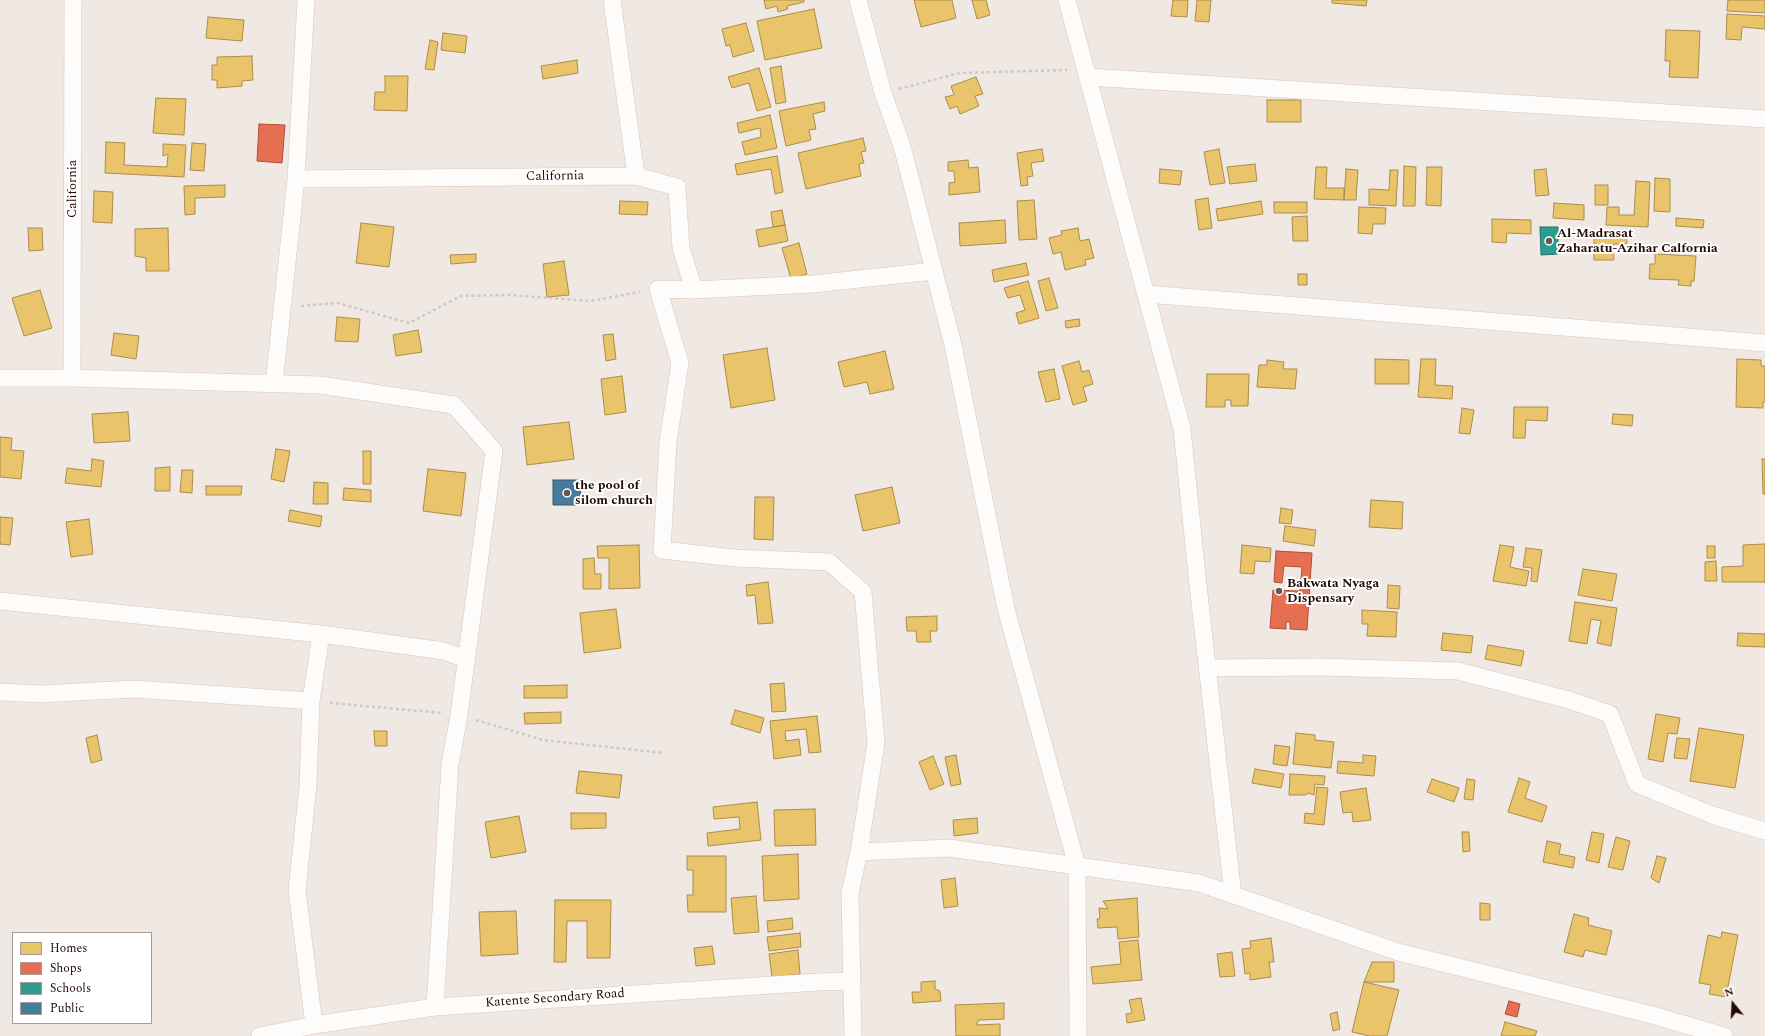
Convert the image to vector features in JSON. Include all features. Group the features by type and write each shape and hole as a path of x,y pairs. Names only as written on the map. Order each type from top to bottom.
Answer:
{"street":[{"name":"California","path":"72,378 73,0"},
{"path":"274,384 296,179 306,0"},
{"path":"612,0 636,176"},
{"path":"858,0 882,93 902,146 934,271 952,345 1006,609 1077,866 1078,1036"},
{"path":"1067,0 1182,428 1207,668 1233,895"},
{"path":"1087,73 1765,119"},
{"name":"California","path":"296,179 636,176 677,187 681,248 694,290"},
{"path":"853,1036 850,893 859,852 876,743 863,592 829,562 735,558 662,550 668,442 680,363 658,289 694,290 813,284 934,271"},
{"path":"1146,294 1765,343"},
{"path":"0,378 72,378 320,385 454,405 494,451 459,715 450,765 435,1007"},
{"path":"0,601 321,634 444,651 466,659"},
{"path":"314,1025 297,890 308,786 311,701 321,634"},
{"path":"1207,668 1320,667 1458,671 1569,700 1610,714 1637,784 1712,815 1765,831"},
{"path":"0,692 41,694 134,689 311,701"},
{"path":"859,852 949,848 1199,883 1398,952 1645,1014 1724,1036"},
{"name":"Katente Secondary Road","path":"260,1036 314,1025 435,1007 852,981"}],"path":[{"path":"882,93 960,73 1087,73"},
{"path":"282,307 338,303 409,323 461,296 509,295 590,301 658,289"},
{"path":"311,701 378,709 459,715 543,740 663,753"}],"building: Homes":[{"path":"764,0 804,0 804,2 787,6 788,9 778,12 777,6 766,9"},
{"path":"914,0 952,0 956,18 921,27"},
{"path":"972,0 986,0 990,15 977,19"},
{"path":"1173,0 1188,0 1187,17 1171,16"},
{"path":"1197,0 1211,0 1209,22 1195,21"},
{"path":"1332,0 1367,0 1366,6 1332,3"},
{"path":"1728,0 1765,0 1765,13 1727,11"},
{"path":"814,9 822,48 765,60 757,21"},
{"path":"1727,14 1765,16 1765,29 1742,27 1741,40 1726,39"},
{"path":"208,17 244,20 242,41 206,38"},
{"path":"746,23 754,51 733,57 730,45 726,46 722,29"},
{"path":"1666,30 1700,31 1698,78 1669,77 1670,61 1665,61"},
{"path":"443,33 467,36 465,53 441,50"},
{"path":"430,40 438,42 434,70 425,69"},
{"path":"252,56 253,80 242,81 242,86 217,88 217,80 212,80 212,65 217,65 217,57"},
{"path":"577,60 578,73 543,79 541,66"},
{"path":"781,66 786,102 776,104 770,68"},
{"path":"759,68 771,107 757,111 749,83 732,88 728,77"},
{"path":"385,76 408,76 407,111 374,110 375,92 385,92"},
{"path":"976,77 983,94 975,96 979,106 960,114 957,106 950,109 945,97 954,95 951,86"},
{"path":"156,98 186,99 184,135 153,133"},
{"path":"1267,100 1301,100 1301,122 1267,122"},
{"path":"824,102 825,111 813,114 816,129 809,130 811,140 786,146 779,111"},
{"path":"770,115 777,148 745,155 742,142 761,137 760,128 739,133 737,123"},
{"path":"863,138 866,151 861,152 864,163 859,164 861,176 806,189 798,153"},
{"path":"106,142 125,143 124,165 167,167 168,154 163,156 163,144 186,145 184,177 105,173"},
{"path":"192,143 206,144 204,171 190,170"},
{"path":"1042,149 1044,161 1031,163 1033,176 1027,177 1028,185 1021,186 1017,153"},
{"path":"1219,149 1225,183 1210,185 1204,152"},
{"path":"777,156 783,192 775,194 771,169 737,175 735,164"},
{"path":"968,160 969,168 978,167 980,192 949,195 949,183 955,182 954,171 948,171 948,162"},
{"path":"1255,164 1257,181 1230,184 1227,167"},
{"path":"1404,166 1416,167 1415,206 1403,206"},
{"path":"1316,167 1327,167 1326,188 1344,188 1344,200 1314,199"},
{"path":"1427,167 1442,167 1441,206 1426,205"},
{"path":"1160,169 1182,171 1180,185 1159,183"},
{"path":"1346,169 1358,170 1356,200 1344,200"},
{"path":"1546,169 1549,195 1536,196 1534,170"},
{"path":"1390,170 1398,170 1396,206 1369,205 1369,189 1389,190"},
{"path":"1655,178 1670,179 1670,212 1654,211"},
{"path":"1636,181 1650,182 1648,227 1606,225 1607,207 1619,207 1619,215 1634,215"},
{"path":"225,185 225,197 195,198 195,214 185,215 184,186"},
{"path":"1595,185 1608,185 1608,205 1595,205"},
{"path":"94,191 113,192 112,223 93,222"},
{"path":"1208,198 1212,228 1199,230 1195,200"},
{"path":"1034,200 1037,239 1019,240 1017,201"},
{"path":"620,201 648,202 647,215 619,214"},
{"path":"1261,201 1263,214 1218,221 1216,209"},
{"path":"1274,202 1307,202 1307,213 1274,213"},
{"path":"1554,203 1584,205 1584,220 1553,218"},
{"path":"1359,207 1386,208 1385,224 1373,224 1372,234 1358,233"},
{"path":"782,210 785,225 773,227 771,212"},
{"path":"1307,216 1308,241 1293,241 1292,217"},
{"path":"1676,218 1704,220 1703,228 1676,226"},
{"path":"1492,219 1531,220 1531,234 1507,233 1506,243 1492,242"},
{"path":"1005,220 1006,243 960,246 959,223"},
{"path":"361,223 394,227 389,267 356,263"},
{"path":"785,225 788,241 759,247 756,230"},
{"path":"28,228 42,228 43,250 29,251"},
{"path":"168,228 169,271 146,271 146,258 135,256 135,229"},
{"path":"1078,228 1080,241 1089,239 1094,258 1085,260 1086,265 1065,270 1061,252 1053,254 1049,238 1062,235 1061,231"},
{"path":"1626,230 1627,244 1613,244 1614,260 1594,260 1594,231"},
{"path":"799,243 807,274 791,279 782,248"},
{"path":"476,254 476,262 451,264 450,255"},
{"path":"1655,254 1696,256 1694,281 1691,281 1691,286 1678,285 1679,280 1649,279 1650,264 1655,264"},
{"path":"564,261 569,295 547,297 543,264"},
{"path":"1026,263 1029,275 994,282 992,270"},
{"path":"1298,274 1307,274 1307,285 1298,285"},
{"path":"1049,278 1058,308 1046,311 1038,281"},
{"path":"1028,281 1039,318 1019,324 1016,313 1025,310 1020,295 1008,298 1004,288"},
{"path":"40,290 52,328 24,336 12,298"},
{"path":"337,317 360,319 358,342 335,341"},
{"path":"1079,319 1080,326 1066,328 1065,321"},
{"path":"418,330 422,352 396,356 393,335"},
{"path":"114,333 139,336 136,359 111,355"},
{"path":"613,334 616,359 606,361 603,335"},
{"path":"767,348 775,400 731,408 723,355"},
{"path":"885,351 894,389 870,394 867,382 844,387 838,362"},
{"path":"1375,359 1409,360 1409,384 1375,384"},
{"path":"1421,359 1436,359 1435,385 1453,386 1452,399 1418,397"},
{"path":"1737,359 1761,360 1761,366 1765,366 1765,402 1763,402 1763,408 1736,407"},
{"path":"1267,360 1284,362 1283,369 1297,369 1295,389 1257,387 1259,365 1267,365"},
{"path":"1079,361 1082,372 1089,370 1093,384 1083,387 1087,401 1073,405 1062,366"},
{"path":"1054,369 1060,399 1046,402 1038,372"},
{"path":"1207,374 1249,374 1248,406 1231,406 1231,400 1225,400 1225,407 1206,407"},
{"path":"622,376 626,412 605,415 601,379"},
{"path":"1514,407 1548,407 1547,421 1526,420 1525,438 1513,438"},
{"path":"1462,408 1474,410 1470,434 1459,433"},
{"path":"128,412 130,441 94,443 92,414"},
{"path":"1613,414 1633,415 1632,426 1612,424"},
{"path":"569,422 574,459 527,465 523,427"},
{"path":"0,437 12,438 11,450 24,451 21,479 0,477"},
{"path":"276,449 290,451 284,482 271,479"},
{"path":"363,451 371,451 371,484 363,484"},
{"path":"92,459 104,461 101,487 65,483 67,468 91,471"},
{"path":"1762,459 1765,459 1765,494 1763,494"},
{"path":"170,467 170,491 155,491 155,468"},
{"path":"428,469 466,473 461,516 423,511"},
{"path":"182,470 193,470 192,493 180,492"},
{"path":"314,482 328,483 328,504 313,504"},
{"path":"206,486 242,486 241,495 206,495"},
{"path":"892,487 900,523 863,531 855,495"},
{"path":"344,488 371,490 371,502 343,500"},
{"path":"755,497 774,497 773,540 754,539"},
{"path":"1371,500 1403,502 1402,529 1369,527"},
{"path":"1281,508 1293,510 1291,524 1279,523"},
{"path":"290,510 322,516 320,527 288,521"},
{"path":"0,517 13,518 10,545 0,544"},
{"path":"89,519 93,554 71,557 66,522"},
{"path":"1285,526 1316,530 1314,546 1283,541"},
{"path":"1765,544 1765,582 1722,582 1722,567 1743,566 1743,545"},
{"path":"639,545 640,588 609,589 609,558 598,558 597,546"},
{"path":"1242,545 1271,548 1270,562 1255,561 1254,574 1240,573"},
{"path":"1500,545 1514,547 1510,567 1529,571 1526,586 1493,581"},
{"path":"1707,546 1715,546 1715,558 1707,558"},
{"path":"1526,548 1542,550 1537,582 1531,581 1532,568 1523,567"},
{"path":"594,558 595,574 601,574 601,589 583,589 583,559"},
{"path":"1716,561 1717,581 1705,581 1705,562"},
{"path":"1583,569 1617,574 1612,601 1578,595"},
{"path":"768,582 773,623 758,624 755,595 747,596 746,585"},
{"path":"1388,585 1400,586 1399,609 1387,608"},
{"path":"1575,602 1617,608 1611,646 1597,643 1601,621 1591,619 1587,644 1569,641"},
{"path":"616,609 621,648 584,653 580,613"},
{"path":"1362,610 1397,612 1396,637 1367,636 1368,624 1362,624"},
{"path":"937,616 937,631 930,631 931,642 917,642 916,631 907,631 906,617"},
{"path":"1443,633 1473,636 1471,653 1441,650"},
{"path":"1738,633 1765,634 1765,647 1737,646"},
{"path":"1488,645 1524,651 1521,666 1485,659"},
{"path":"784,683 786,711 772,712 770,684"},
{"path":"567,685 567,698 524,698 524,686"},
{"path":"735,710 764,718 760,733 731,724"},
{"path":"561,712 561,723 525,724 524,713"},
{"path":"1656,714 1680,718 1677,734 1668,733 1663,762 1648,759"},
{"path":"817,716 821,752 809,753 806,729 785,731 786,741 799,739 801,755 774,759 770,721"},
{"path":"1699,728 1744,735 1735,788 1690,781"},
{"path":"374,731 387,731 387,746 375,746"},
{"path":"1296,733 1315,735 1315,740 1334,742 1331,768 1293,764"},
{"path":"97,735 102,760 91,763 86,738"},
{"path":"1677,738 1690,739 1687,759 1674,758"},
{"path":"1275,745 1290,747 1287,766 1273,764"},
{"path":"956,755 961,784 951,786 945,757"},
{"path":"1363,755 1376,756 1374,776 1337,773 1338,761 1363,763"},
{"path":"933,756 944,784 930,790 919,762"},
{"path":"1255,769 1284,774 1281,788 1252,783"},
{"path":"579,771 622,775 619,798 576,793"},
{"path":"1290,774 1325,776 1324,785 1315,784 1314,795 1308,793 1306,795 1289,795"},
{"path":"1519,778 1530,782 1525,798 1547,806 1542,822 1508,812"},
{"path":"1432,779 1459,788 1454,802 1427,792"},
{"path":"1467,779 1475,780 1473,800 1464,799"},
{"path":"1317,787 1328,788 1324,825 1304,823 1305,813 1314,814"},
{"path":"1366,788 1371,820 1353,822 1352,812 1343,813 1340,792"},
{"path":"757,802 761,840 708,846 707,833 740,829 739,817 714,819 713,807"},
{"path":"815,809 816,845 775,846 774,810"},
{"path":"571,813 606,813 606,828 571,829"},
{"path":"519,816 526,852 491,858 485,822"},
{"path":"977,818 978,833 954,836 953,820"},
{"path":"1462,832 1469,832 1470,851 1463,852"},
{"path":"1592,832 1604,834 1599,863 1586,860"},
{"path":"1616,837 1630,841 1623,870 1608,867"},
{"path":"1547,841 1561,844 1559,854 1575,857 1573,868 1543,862"},
{"path":"798,854 799,899 764,901 762,856"},
{"path":"687,856 726,856 726,912 688,912 687,895 693,895 693,870 687,870"},
{"path":"1657,856 1666,858 1659,883 1651,878"},
{"path":"955,878 958,906 944,908 941,880"},
{"path":"756,896 759,932 734,934 731,898"},
{"path":"1137,898 1139,937 1118,939 1117,927 1098,928 1097,919 1100,918 1099,908 1108,909 1103,901"},
{"path":"555,900 611,900 610,958 587,958 587,921 567,921 566,962 554,962"},
{"path":"1480,903 1490,904 1490,920 1480,920"},
{"path":"516,911 518,954 481,956 479,912"},
{"path":"1574,914 1589,918 1588,925 1612,931 1606,955 1585,950 1583,957 1564,952"},
{"path":"792,918 793,929 768,932 767,921"},
{"path":"1722,932 1738,935 1726,997 1709,994 1711,985 1699,983 1708,935 1721,938"},
{"path":"800,933 801,947 769,951 767,937"},
{"path":"1271,938 1274,962 1269,962 1271,977 1250,980 1250,973 1245,974 1242,949 1251,948 1250,941"},
{"path":"1138,940 1142,980 1093,984 1091,967 1121,964 1119,942"},
{"path":"712,946 715,964 696,966 694,948"},
{"path":"798,950 800,974 772,977 769,954"},
{"path":"1232,952 1235,976 1220,977 1217,954"},
{"path":"1372,962 1394,962 1394,982 1364,982"},
{"path":"935,981 935,989 940,991 941,1001 913,1003 912,992 921,992 921,982"},
{"path":"1364,982 1399,990 1387,1036 1370,1036 1352,1032"},
{"path":"1141,998 1145,1020 1127,1023 1126,1014 1132,1013 1129,1000"},
{"path":"1004,1003 1004,1019 979,1020 976,1025 1000,1024 1000,1036 956,1036 955,1005"},
{"path":"1337,1012 1340,1029 1333,1031 1330,1014"},
{"path":"1505,1022 1537,1031 1535,1036 1501,1036"}],"building: Shops":[{"path":"259,124 285,125 282,163 257,161"},
{"name":"Bakwata Nyaga Dispensary","path":"1276,551 1312,553 1307,630 1290,629 1290,622 1286,622 1286,629 1270,628 1273,590 1300,591 1302,567 1284,566 1282,583 1274,582"},
{"path":"1509,1001 1520,1004 1517,1017 1505,1014"}],"building: Schools":[{"name":"Al-Madrasat Zaharatu-Azihar Calfornia","path":"1540,227 1558,227 1558,254 1541,255"}],"building: Public":[{"name":"the pool of silom church","path":"553,480 581,480 580,505 553,505"}],"place":[{"name":"Al-Madrasat Zaharatu-Azihar Calfornia","path":"1549,241"},
{"name":"the pool of silom church","path":"567,493"},
{"name":"Bakwata Nyaga Dispensary","path":"1279,591"}]}
